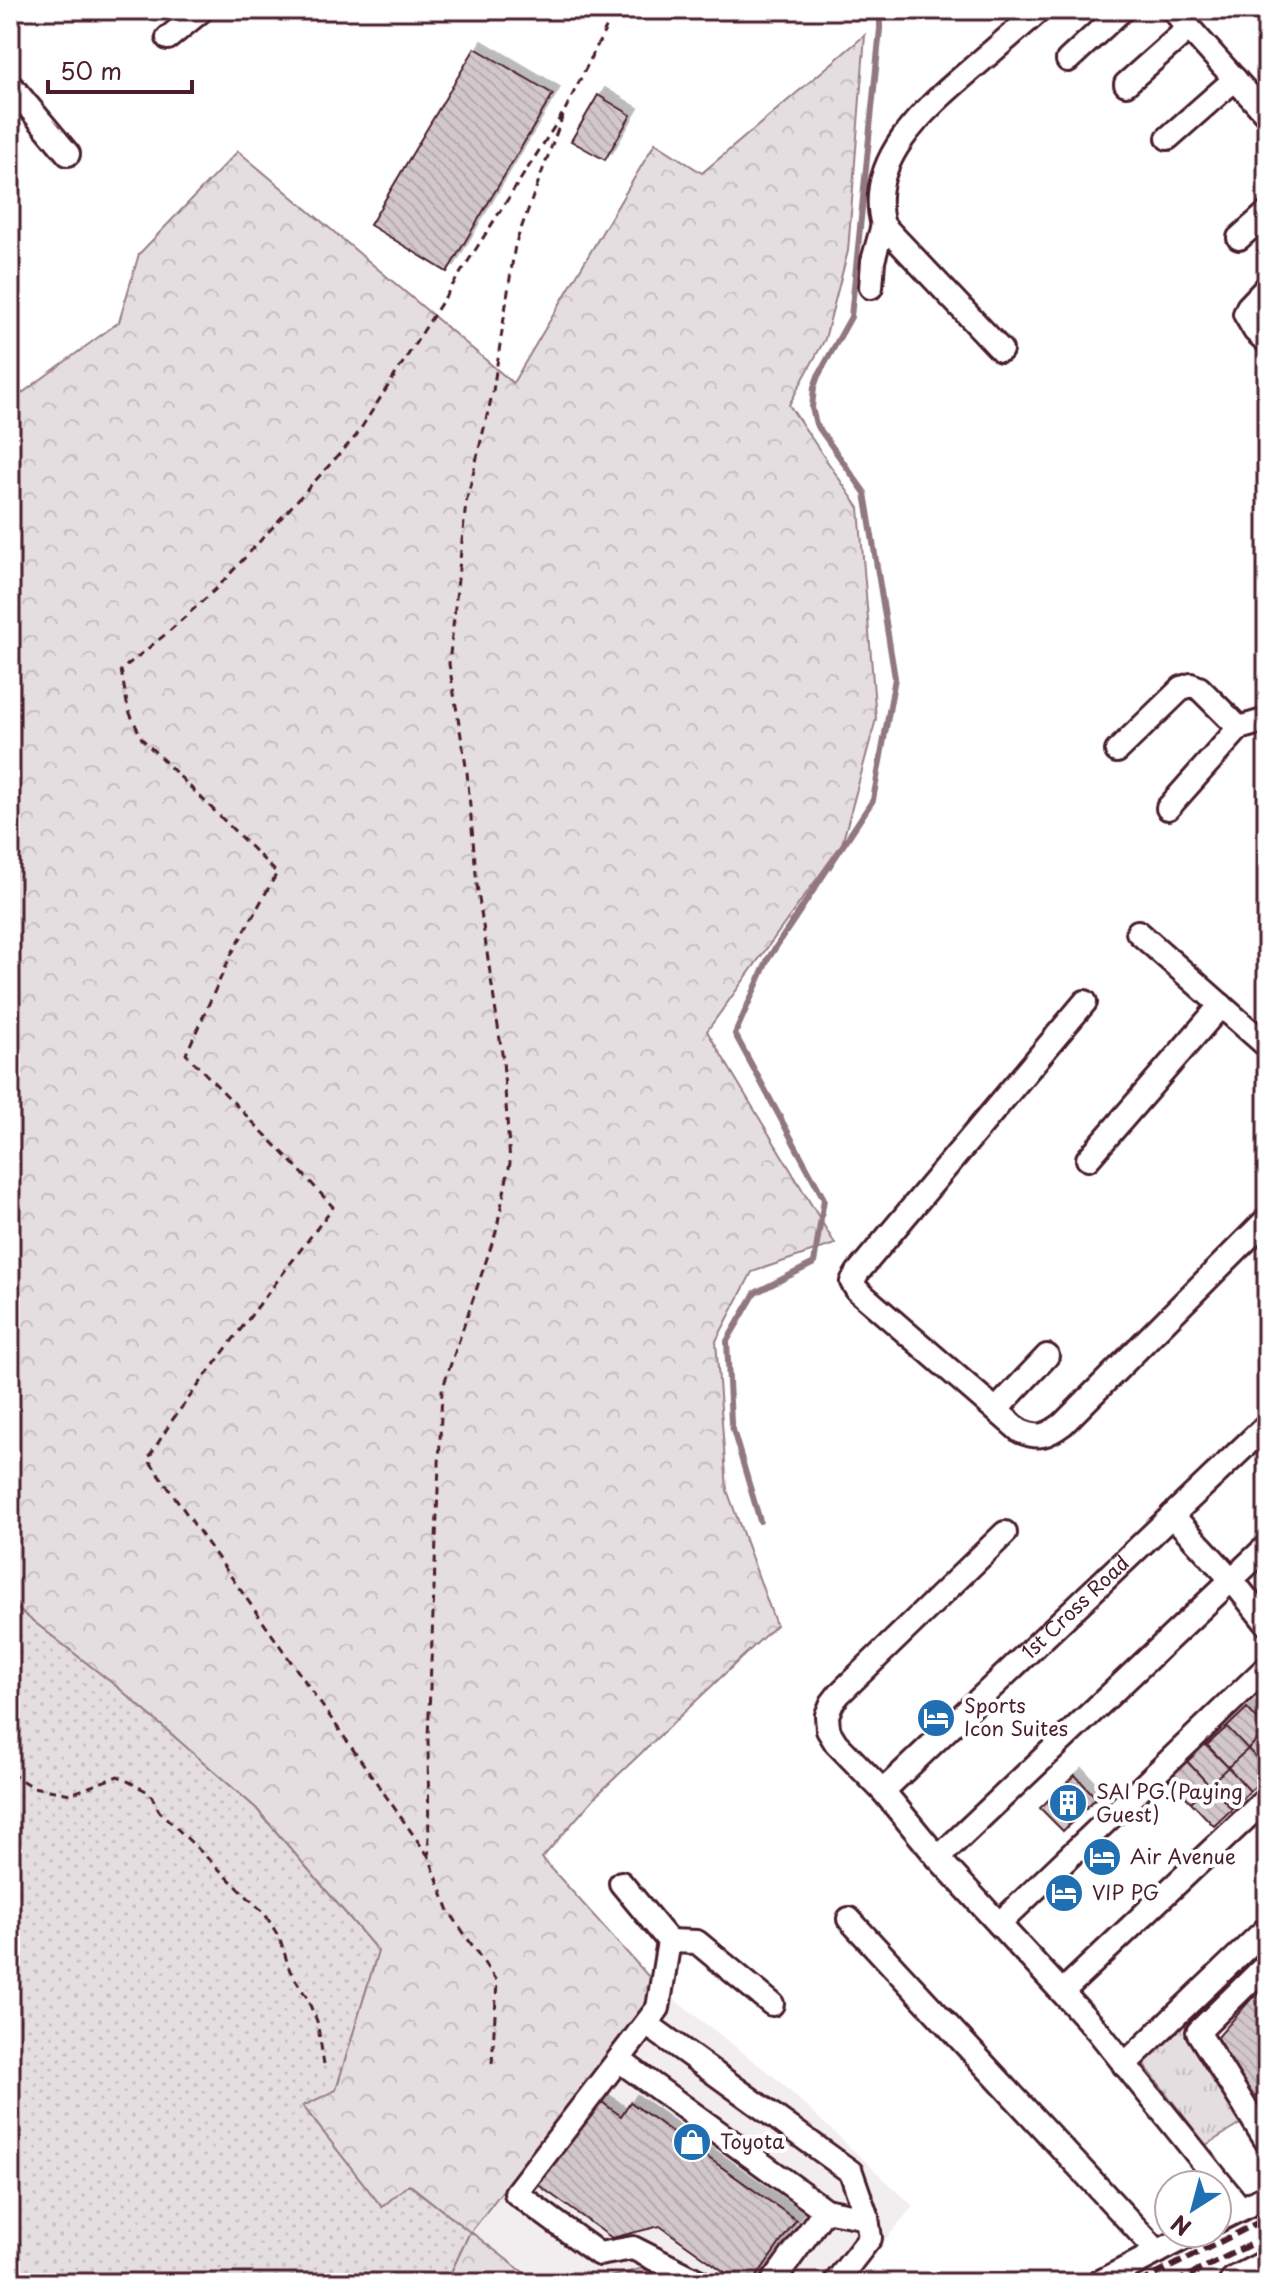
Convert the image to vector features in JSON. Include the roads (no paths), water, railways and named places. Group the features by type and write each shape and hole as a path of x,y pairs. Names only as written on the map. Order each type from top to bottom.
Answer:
{"highway":[{"path":"1236,2283 1267,2267"}],"street":[{"path":"168,38 202,10"},
{"path":"1001,350 883,225 880,193 886,170 927,107 1040,10"},
{"path":"1068,60 1122,10"},
{"path":"1173,10 1267,115"},
{"path":"1126,84 1189,28"},
{"path":"1168,138 1235,79"},
{"path":"10,88 68,154"},
{"path":"1239,238 1267,213"},
{"path":"871,287 873,261 883,225"},
{"path":"1267,287 1245,314 1255,331 1267,342"},
{"path":"1117,751 1182,688 1191,685 1199,688 1239,728"},
{"path":"1168,808 1239,728 1267,718"},
{"path":"1138,932 1267,1046"},
{"path":"1085,1002 852,1282 857,1290 1020,1431 1037,1438 1049,1435 1063,1424 1267,1219"},
{"path":"1088,1159 1221,1005"},
{"path":"996,1410 1047,1356"},
{"name":"1st Cross Road","path":"883,1791 1267,1425"},
{"path":"1172,1515 1232,1580 1267,1624"},
{"path":"1005,1533 832,1703 827,1715 828,1730 836,1743 883,1791 938,1858 1097,2030 1241,2209"},
{"path":"938,1858 1267,1546"},
{"path":"999,1924 1267,1667"},
{"path":"1062,1992 1267,1798"},
{"path":"621,1883 669,1941 697,1942 772,2004"},
{"path":"849,1919 1158,2252"},
{"path":"1124,2065 1267,1928"},
{"path":"669,1941 658,2008 648,2025 516,2193 599,2254 633,2248 702,2283"},
{"path":"1267,1964 1198,2032 1260,2114 1267,2142"},
{"path":"648,2025 851,2172 867,2218 870,2238 835,2283"},
{"path":"619,2060 825,2210 867,2218"},
{"path":"1233,2213 1267,2196"},
{"path":"772,2283 825,2210"},
{"path":"1098,2283 1164,2249"}],"waterway":[{"path":"760,1521 731,1423 727,1341 755,1293 814,1263 824,1199 735,1034 768,959 873,800 895,678 865,493 816,424 812,408 818,376 851,317 880,10"}],"railway":[{"path":"1139,2283 1267,2218"},
{"path":"1174,2283 1267,2236"}],"place":[{"name":"Sports Icon Suites","path":"936,1718"},
{"name":"SAI PG.(Paying Guest)","path":"1068,1803"},
{"name":"Air Avenue","path":"1102,1857"},
{"name":"VIP PG","path":"1064,1893"},
{"name":"Toyota","path":"692,2142"}]}
